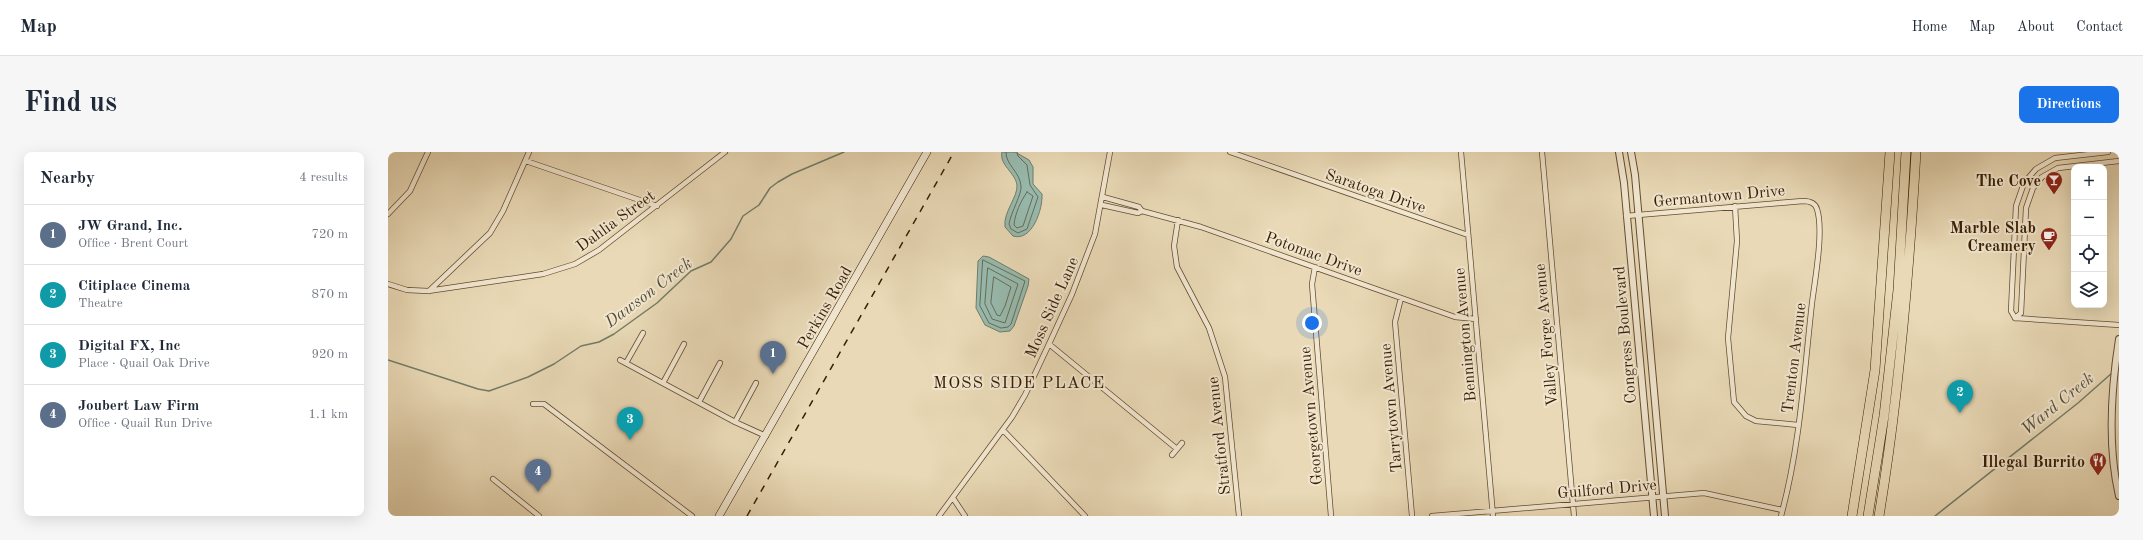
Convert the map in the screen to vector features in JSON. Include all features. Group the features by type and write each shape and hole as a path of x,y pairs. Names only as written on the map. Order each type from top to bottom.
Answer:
{"highway":[{"path":"1852,516 1875,370 1890,152"},
{"path":"1868,516 1884,416 1898,290 1906,152"},
{"path":"1879,516 1892,429 1904,313 1916,152"}],"main road":[{"name":"Perkins Road","path":"719,516 927,152"}],"street":[{"path":"388,214 410,191 428,152"},
{"path":"428,291 490,233 503,211 529,152"},
{"name":"Dahlia Street","path":"388,284 407,290 428,291 557,271 580,262 599,250 726,152"},
{"name":"Moss Side Lane","path":"939,516 1003,430 1025,395 1049,344 1089,252 1102,206 1110,152"},
{"name":"Saratoga Drive","path":"1230,152 1468,235"},
{"name":"Bennington Avenue","path":"1461,152 1492,514"},
{"name":"Valley Forge Avenue","path":"1542,152 1574,516"},
{"name":"Congress Boulevard","path":"1619,152 1624,183 1654,516"},
{"name":"Congress Boulevard","path":"1631,152 1647,308 1665,516"},
{"path":"2015,318 2011,311 2017,202 2024,183 2042,165 2055,158 2108,152"},
{"path":"2097,153 2098,163"},
{"path":"526,161 657,206"},
{"path":"2015,318 2021,313 2027,204 2033,188 2048,173 2058,168 2119,161"},
{"path":"2042,165 2048,173"},
{"name":"Potomac Drive","path":"1103,197 1139,207 1142,211"},
{"name":"Germantown Drive","path":"1626,216 1803,201 1814,203"},
{"path":"2017,202 2027,204"},
{"name":"Trenton Avenue","path":"1780,516 1792,467 1818,255 1818,213 1814,203"},
{"name":"Potomac Drive","path":"1102,206 1138,213 1142,211 1178,220 1455,317 1476,319"},
{"path":"1735,206 1738,241 1728,338 1734,402 1746,416 1756,421 1798,425"},
{"name":"Stratford Avenue","path":"1178,220 1174,246 1177,267 1209,328 1226,377 1239,516"},
{"path":"2014,260 2024,261"},
{"name":"Georgetown Avenue","path":"1315,267 1312,284 1331,516"},
{"name":"Tarrytown Avenue","path":"1401,298 1395,322 1412,516"},
{"path":"1636,310 1647,308"},
{"path":"2015,318 2119,325"},
{"path":"626,364 643,333"},
{"path":"2119,339 2111,402 2114,468 2119,496"},
{"path":"663,383 684,344"},
{"path":"1049,344 1177,449"},
{"path":"620,360 735,422 766,436"},
{"path":"699,402 720,364"},
{"path":"735,422 756,384"},
{"path":"1644,404 1655,402"},
{"path":"533,404 544,404 692,516"},
{"path":"1003,430 1085,516"},
{"path":"1172,455 1182,443"},
{"path":"493,479 539,516"},
{"name":"Guilford Drive","path":"1432,516 1492,514 1572,504 1704,493 1782,510"},
{"path":"953,498 965,516"}],"water":[{"path":"1002,152 1015,152 1029,160 1033,167 1033,184 1042,194 1041,208 1035,223 1026,234 1020,237 1013,236 1005,227 1006,216 1017,190 1017,185 1016,180 1003,161"},
{"path":"983,256 989,257 1029,279 1014,326 1010,331 1000,332 985,325 976,308 978,261"}],"waterway":[{"name":"Dawson Creek","path":"388,360 478,389 489,391 528,377 554,364 581,346 599,342 614,334 657,303 691,271 711,262 731,239 743,216 759,205 770,188 792,174 844,152"},
{"name":"Ward Creek","path":"1935,516 2078,403 2112,373"}],"railway":[{"path":"747,516 954,152"}],"place":[{"name":"The Cove","path":"2054,195"},
{"name":"Marble Slab Creamery","path":"2049,251"},
{"name":"JW Grand, Inc.","path":"773,374"},
{"name":"Citiplace Cinema","path":"1960,413"},
{"name":"Digital FX, Inc","path":"630,440"},
{"name":"Illegal Burrito","path":"2098,476"},
{"name":"Joubert Law Firm","path":"538,492"}],"district":[{"name":"MOSS SIDE PLACE","path":"1019,382"}]}
